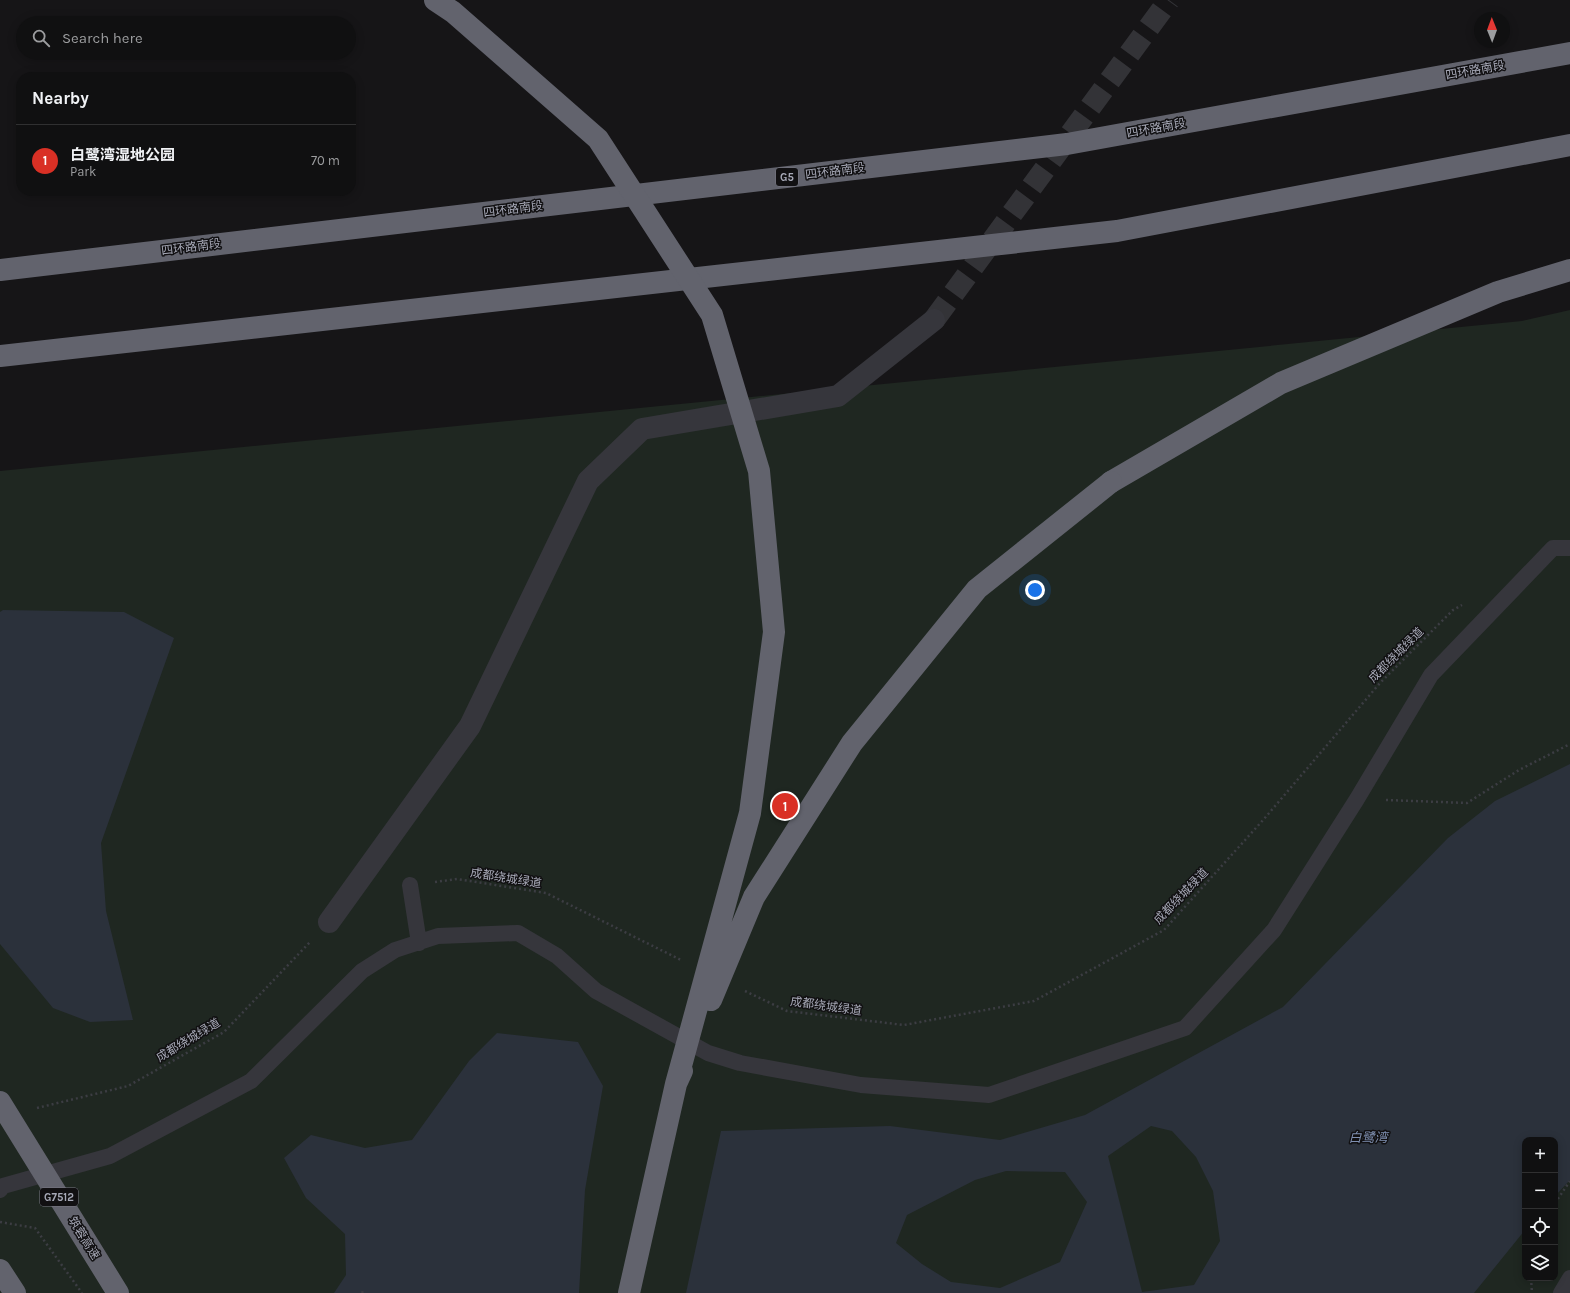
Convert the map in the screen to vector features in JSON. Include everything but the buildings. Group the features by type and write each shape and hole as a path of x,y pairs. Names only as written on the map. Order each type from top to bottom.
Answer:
{"highway":[{"path":"434,0 453,12 598,139 712,315 758,471 774,632 750,814 676,1084 629,1293"},
{"name":"四环路南段","path":"0,270 1067,144 1570,53"},
{"path":"0,356 1117,231 1570,145"},
{"path":"676,1084 754,896 852,743 977,589 1111,482 1281,383 1498,292 1570,270"},
{"name":"筑蓉高速","path":"0,1102 118,1293"},
{"path":"0,1270 15,1293"}],"street":[{"path":"329,922 470,726 588,481 642,429 838,396 934,320"}],"lane":[{"path":"0,1190 3,1186 110,1156 250,1081 362,971 395,950 438,936 518,934 557,956 596,991 708,1053 740,1062 861,1085 989,1095 1185,1028 1274,930 1357,799 1431,675 1553,548 1570,548"},
{"path":"410,885 420,943"},
{"path":"1562,1293 1570,1278"}],"path":[{"name":"成都绕城绿道","path":"738,988 787,1011 904,1025 1034,1001 1164,930 1264,819 1380,683 1453,610 1467,602"},
{"path":"1357,799 1467,802 1519,770 1570,744"},
{"name":"成都绕城绿道","path":"410,885 457,880 546,893 682,961"},
{"name":"成都绕城绿道","path":"30,1110 128,1086 224,1032 329,922"},
{"path":"1558,1199 1570,1181"},
{"path":"0,1222 34,1228 82,1293"},
{"path":"1531,1281 1532,1293"}],"shaded area":[{"path":"1570,310 1570,1293 0,1293 0,471 1522,321"}],"water":[{"path":"3,610 124,612 174,638 101,843 106,911 133,1020 90,1022 53,1008 0,944 0,612"},
{"name":"白鹭湾","path":"1570,764 1570,1180 1558,1193 1558,1137 1522,1137 1522,1234 1474,1293 686,1293 721,1131 890,1126 1000,1140 1085,1115 1283,1007 1448,838 1495,801","holes":["1151,1126 1172,1131 1196,1157 1213,1191 1220,1241 1194,1285 1142,1292 1108,1156","1006,1171 1065,1172 1087,1202 1060,1262 1000,1288 951,1282 922,1264 896,1243 907,1215 975,1180"]},
{"path":"497,1033 578,1042 603,1086 585,1190 579,1293 334,1293 346,1275 345,1234 306,1198 284,1158 311,1135 365,1148 412,1140 469,1061"}],"tunnel":[{"path":"934,320 1169,0"}],"place":[{"name":"白鹭湾湿地公园","path":"785,806"}]}
